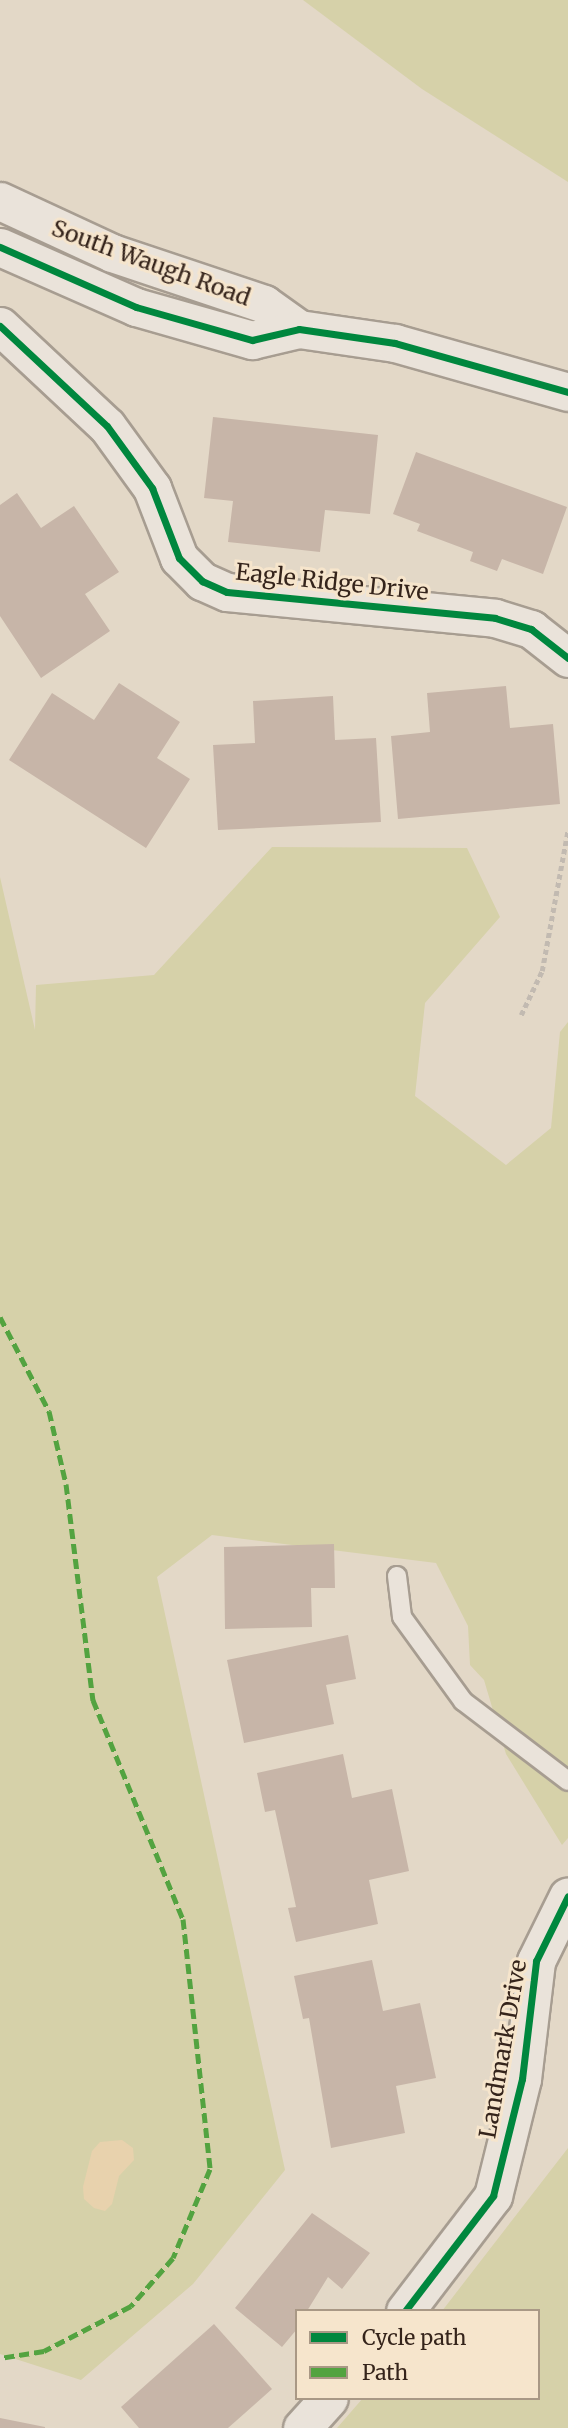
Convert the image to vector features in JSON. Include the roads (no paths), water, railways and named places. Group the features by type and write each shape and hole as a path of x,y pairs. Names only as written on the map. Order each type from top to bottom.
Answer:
{"street":[{"name":"South Waugh Road","path":"4,217 264,304 299,329"},
{"name":"South Waugh Road","path":"0,247 136,307 252,340 299,329 396,343 568,392"},
{"name":"Eagle Ridge Drive","path":"0,326 107,426 152,488 179,558 202,580 227,592 495,618 531,629 568,658"},
{"name":"Landmark Drive","path":"407,2309 493,2196 522,2080 536,1961 568,1896"},
{"path":"302,2428 327,2400"}],"lane":[{"path":"397,1576 402,1617 456,1693 568,1781"}]}
